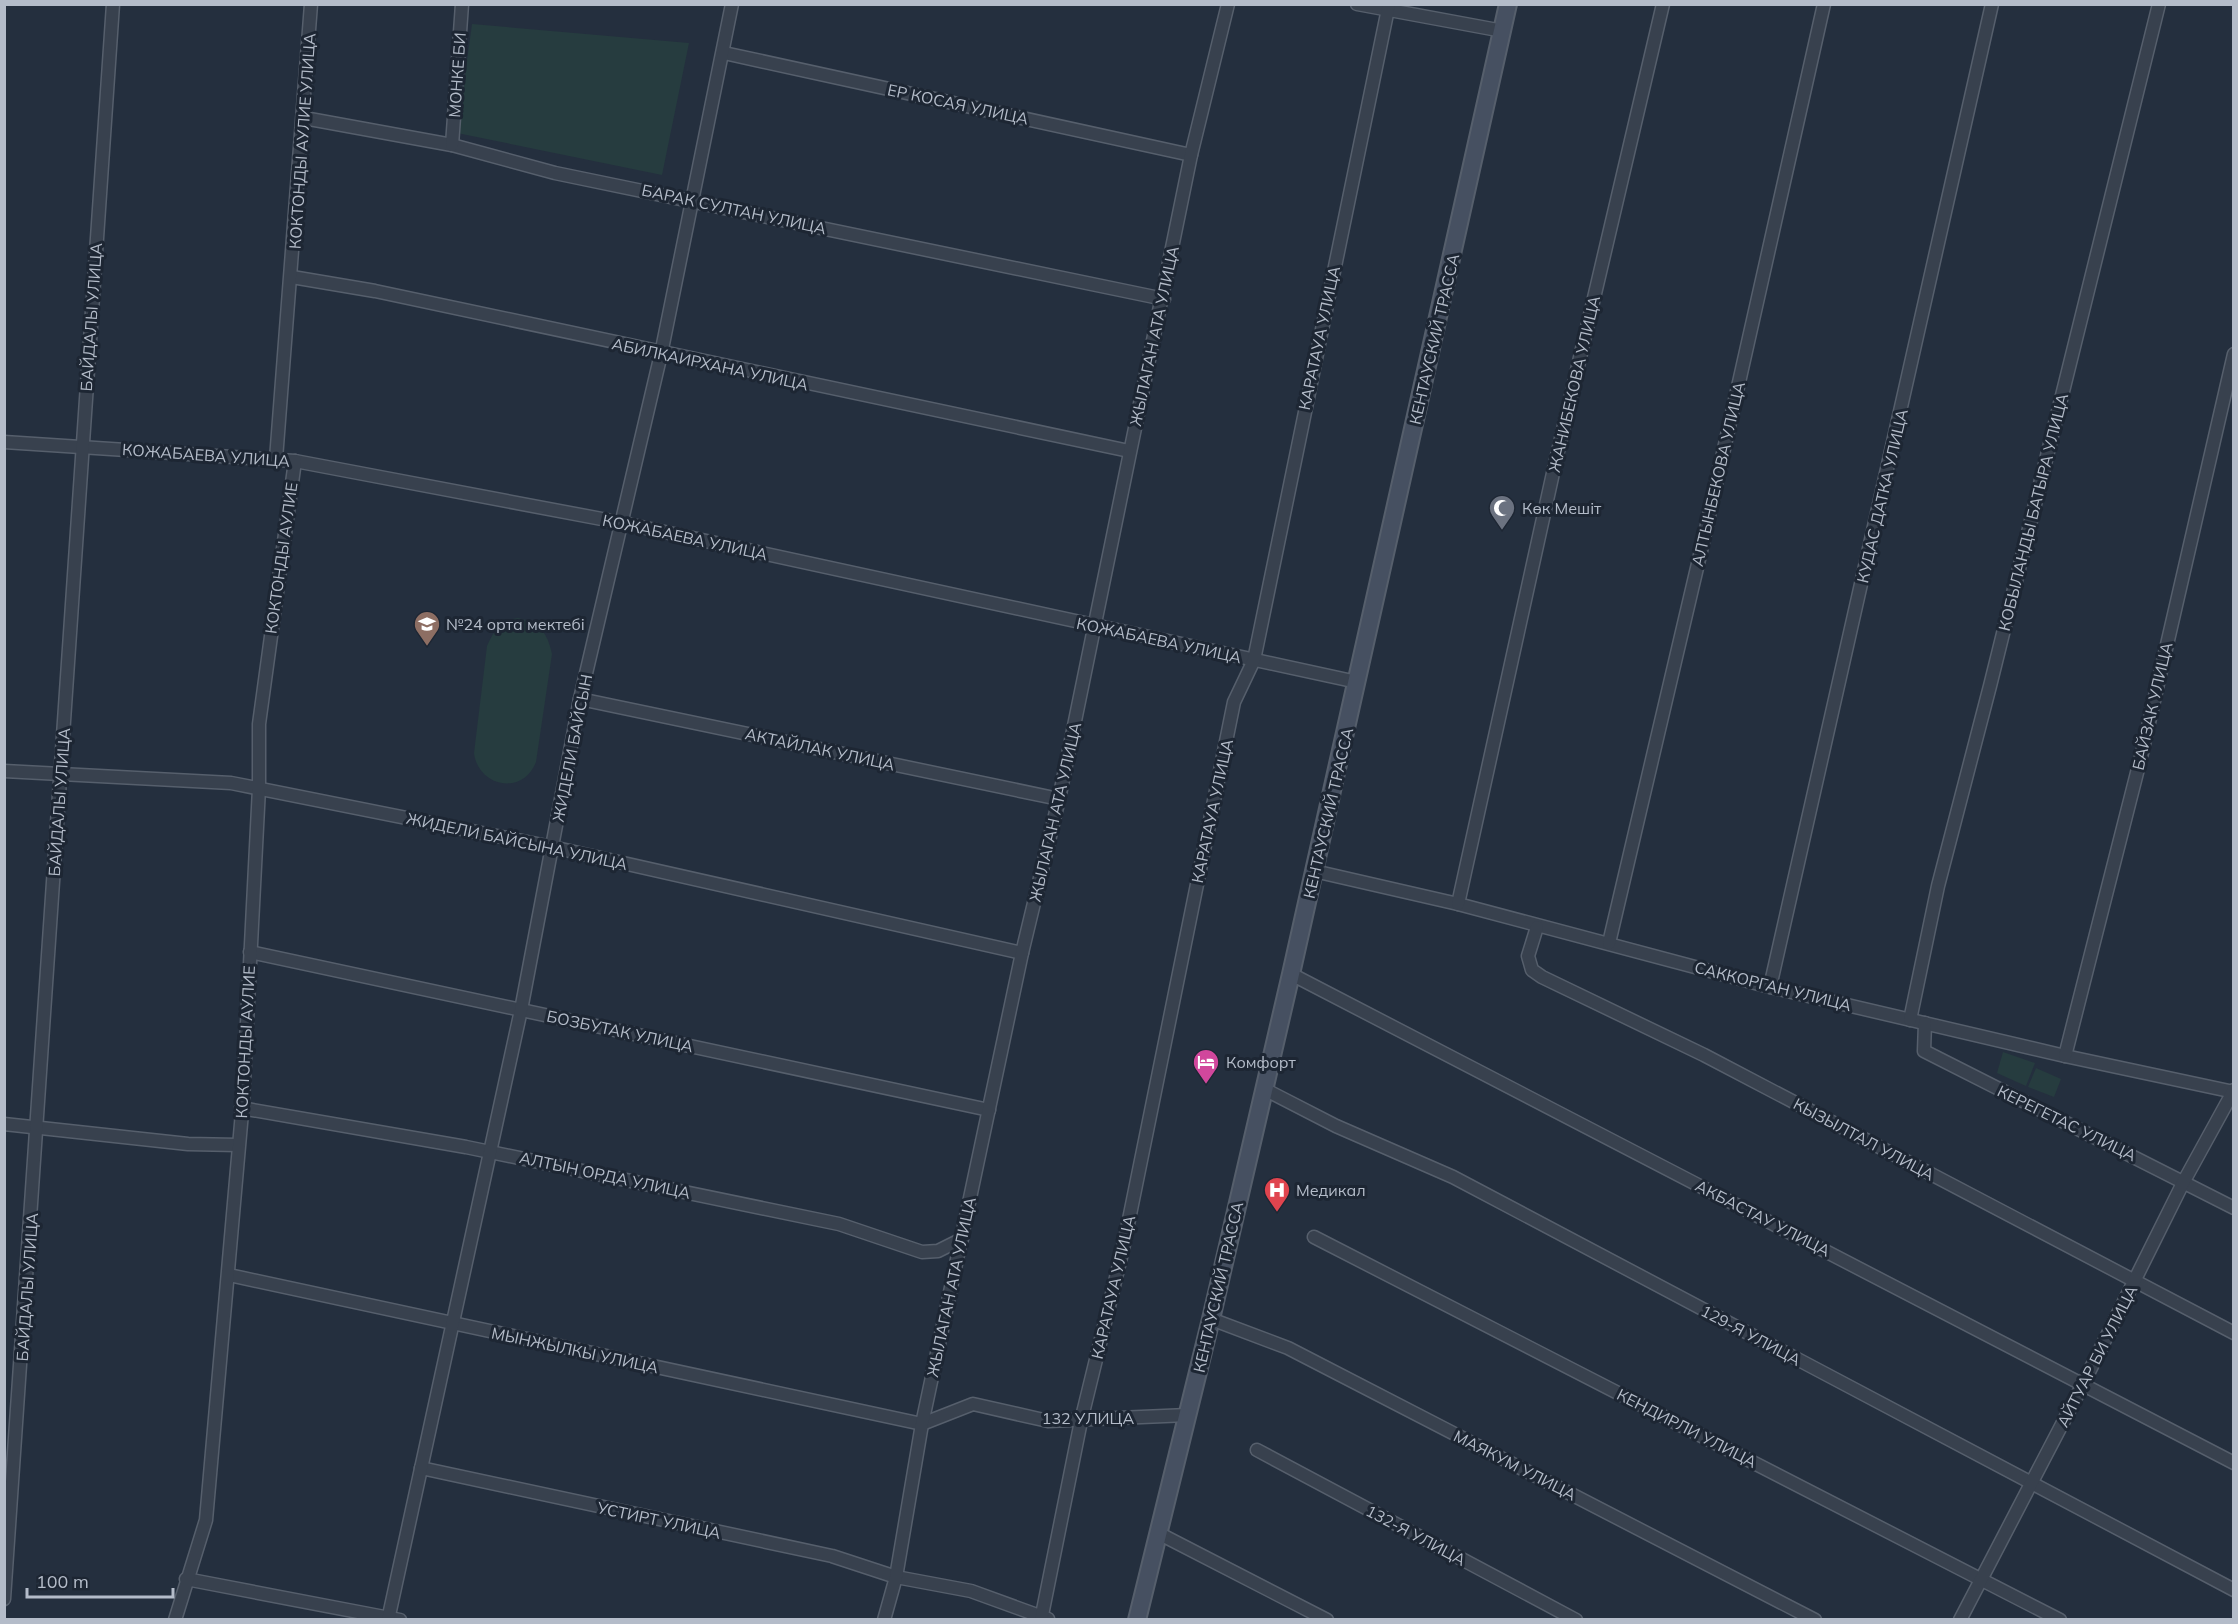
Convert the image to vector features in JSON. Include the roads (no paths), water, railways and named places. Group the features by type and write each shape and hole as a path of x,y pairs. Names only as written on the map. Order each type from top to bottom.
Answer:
{"main road":[{"name":"КЕНТАУСКИЙ ТРАССА","path":"1137,1620 1211,1319 1291,974 1508,4"}],"street":[{"name":"БАЙДАЛЫ УЛИЦА","path":"4,1599 113,4"},
{"name":"КОКТОНДЫ АУЛИЕ УЛИЦА","path":"276,459 292,277 311,4"},
{"name":"МОНКЕ БИ","path":"452,145 462,4"},
{"name":"ЖИДЕЛИ БАЙСЫН","path":"392,1619 420,1468 521,1010 580,699 661,354 724,53 732,4"},
{"name":"ЖЫЛАГАН АТА УЛИЦА","path":"884,1620 896,1577 922,1424 1022,953 1059,799 1128,451 1164,299 1191,154 1228,4"},
{"path":"1357,4 1389,7 1503,32"},
{"name":"ЖАНИБЕКОВА УЛИЦА","path":"1458,904 1555,464 1662,4"},
{"name":"АЛТЫНБЕКОВА УЛИЦА","path":"1609,943 1704,538 1824,4"},
{"name":"КУДАС ДАТКА УЛИЦА","path":"1770,987 1992,4"},
{"name":"КОБЫЛАНДЫ БАТЫРА УЛИЦА","path":"1911,1020 1938,886 2159,4"},
{"name":"КАРАТАУА УЛИЦА","path":"1044,1619 1081,1421 1123,1249 1234,702 1254,660 1389,7"},
{"name":"ЕР КОСАЯ УЛИЦА","path":"724,53 1191,154"},
{"name":"БАРАК СУЛТАН УЛИЦА","path":"304,118 452,145 555,172 1164,299"},
{"name":"АБИЛКАИРХАНА УЛИЦА","path":"292,277 375,291 661,354 1128,451"},
{"name":"БАЙЗАК УЛИЦА","path":"2065,1056 2142,753 2234,354"},
{"name":"КОЖАБАЕВА УЛИЦА","path":"4,442 82,445 295,461 623,523 1094,627 1357,682"},
{"name":"КОКТОНДЫ АУЛИЕ","path":"175,1620 206,1520 242,1107 259,788 259,724 295,461"},
{"name":"АКТАЙЛАК УЛИЦА","path":"580,699 1059,799"},
{"name":"ЖИДЕЛИ БАЙСЫНА УЛИЦА","path":"4,771 231,783 259,788 552,847 1022,953"},
{"name":"САККОРГАН УЛИЦА","path":"1314,871 1458,904 1537,927 1609,943 1770,987 2065,1056 2233,1091"},
{"name":"КЫЗЫЛТАЛ УЛИЦА","path":"1537,927 1528,956 1532,969 1542,976 1714,1060 2234,1333"},
{"name":"БОЗБУТАК УЛИЦА","path":"250,952 990,1110"},
{"name":"АКБАСТАУ УЛИЦА","path":"1291,974 2234,1463"},
{"name":"КЕРЕГЕТАС УЛИЦА","path":"1924,1023 1924,1052 2234,1208"},
{"name":"129-Я УЛИЦА","path":"1264,1089 1336,1126 1453,1177 2234,1590"},
{"name":"АЙТУАР БИ УЛИЦА","path":"1960,1620 2032,1484 2184,1181 2233,1091"},
{"name":"АЛТЫН ОРДА УЛИЦА","path":"242,1107 489,1151 839,1224 922,1252 938,1251 962,1239"},
{"path":"4,1124 188,1144 238,1145"},
{"name":"КЕНДИРЛИ УЛИЦА","path":"1314,1236 2060,1620"},
{"name":"МЫНЖЫЛКЫ УЛИЦА","path":"229,1275 922,1424"},
{"name":"МАЯКУМ УЛИЦА","path":"1211,1319 1288,1348 1815,1620"},
{"name":"132 УЛИЦА","path":"922,1424 973,1404 1048,1421 1188,1415"},
{"name":"132-Я УЛИЦА","path":"1257,1450 1575,1620"},
{"name":"УСТИРТ УЛИЦА","path":"420,1468 832,1556 896,1577 971,1591 1044,1619"},
{"path":"1158,1533 1327,1620"},
{"path":"186,1579 392,1619"}],"place":[{"name":"Көк Мешіт","path":"1502,531"},
{"name":"№24 орта мектебі","path":"427,647"},
{"name":"Комфорт","path":"1206,1085"},
{"name":"Медикал","path":"1277,1213"}]}
